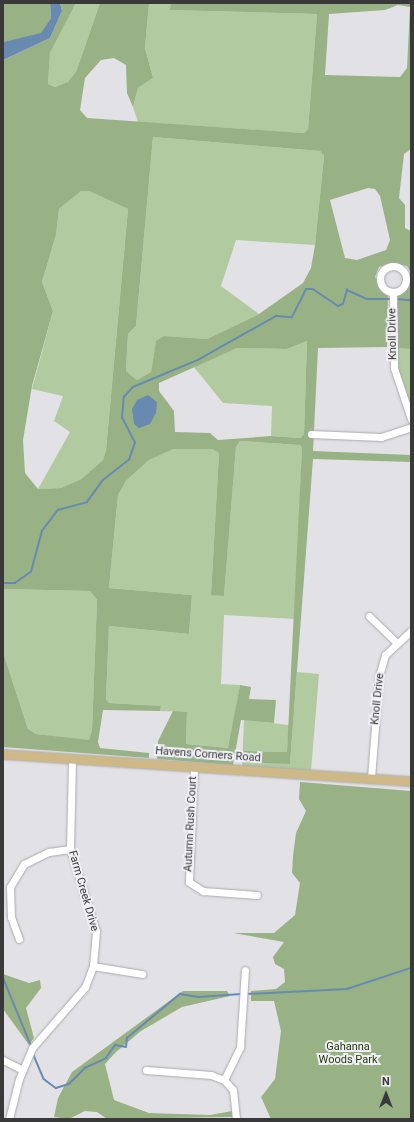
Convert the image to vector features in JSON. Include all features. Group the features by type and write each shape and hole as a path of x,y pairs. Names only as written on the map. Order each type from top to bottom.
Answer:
{"main road":[{"name":"Havens Corners Road","path":"3,754 411,781"}],"street":[{"name":"Knoll Drive","path":"392,294 394,368 411,419"},
{"path":"311,434 381,437 411,427"},
{"path":"370,616 396,642"},
{"name":"Knoll Drive","path":"371,778 379,676 386,655 396,642 411,631"},
{"name":"Farm Creek Drive","path":"9,1119 23,1070 32,1048 84,987 93,966 96,931 70,849 72,759"},
{"name":"Autumn Rush Court","path":"194,767 189,882 203,891 257,895"},
{"path":"19,938 11,917 6,886 24,864 49,852 70,849"},
{"path":"93,966 142,974"},
{"path":"224,1080 240,1047 245,970"},
{"path":"3,1060 23,1070"},
{"path":"146,1070 211,1075 224,1080 233,1090 236,1119"}],"green space":[{"path":"3,3 50,3 51,18 41,34 3,42"},
{"path":"60,3 76,3 50,53 48,84 55,87 68,82 76,72 100,3 149,3 145,48 153,78 138,88 133,107 127,93 126,65 114,58 101,60 85,78 80,110 87,118 304,133 308,129 317,14 170,10 171,3 411,3 411,149 404,154 399,198 405,205 405,228 411,231 411,273 407,266 391,263 379,267 375,277 388,295 387,347 318,348 313,451 411,455 411,462 313,459 290,764 243,762 244,751 287,752 302,448 300,445 240,441 236,447 224,596 211,595 219,453 212,449 173,449 149,460 126,481 118,495 109,588 192,595 189,634 109,626 106,699 109,703 161,706 160,711 103,710 98,742 100,748 149,753 149,758 3,747 3,652 28,729 36,734 89,740 92,730 97,600 90,591 3,589 3,60 50,38 62,11","holes":["398,5 410,7 407,68 400,77 325,75 329,14 385,10","153,137 320,151 324,156 315,245 311,268 303,283 259,314 207,339 164,336 156,341 151,372 137,380 126,371 128,334 136,326","368,188 375,189 380,196 390,240 386,250 357,260 345,258 330,200","81,191 89,191 128,209 106,450 103,460 81,479 61,488 38,489 25,473 23,440 32,386 53,311 42,282 56,235 59,209","307,341 304,434 300,438 271,436 218,440 210,433 175,432 174,411 159,391 159,383 237,348 287,349"]},
{"path":"76,3 100,3 76,72 69,82 55,87 48,84 50,53"},
{"path":"149,3 171,3 171,10 317,14 308,129 304,133 138,122 133,107 138,88 153,78 145,48"},
{"path":"153,137 320,151 324,156 315,245 236,240 221,286 259,314 207,339 164,336 156,342 151,372 137,380 126,371 128,334 136,326"},
{"path":"81,191 89,191 128,209 106,450 103,460 81,479 61,488 38,489 70,432 54,421 63,396 32,389 53,311 42,282 56,235 59,209"},
{"path":"411,279 411,349 396,348 397,296"},
{"path":"307,341 304,434 300,438 271,436 272,406 223,403 193,366 237,348 287,349"},
{"path":"396,348 411,349 411,410 396,362"},
{"path":"240,441 300,445 302,448 295,619 224,615 221,684 240,685 229,748 186,744 187,712 160,711 161,706 109,703 106,699 109,626 189,634 192,595 109,588 118,495 126,481 149,460 173,448 212,449 219,453 211,595 224,595 236,447"},
{"path":"3,589 90,591 97,600 92,730 89,741 36,734 28,729 3,652"},
{"path":"297,672 319,674 311,771 242,766 244,720 289,725 287,752 245,751 290,764"},
{"path":"240,685 251,687 249,699 276,700 274,723 241,720 233,765 157,759 158,741 173,711 187,712 186,744 228,748"},
{"name":"Gahanna Woods Park","path":"300,782 411,791 411,1119 271,1119 261,1097 275,1079 281,1031 274,1001 251,1001 251,991 276,989 285,982 284,969 275,964 273,957 284,942 233,933 274,933 295,915 300,883 292,873 293,856 296,833 306,811 299,799"},
{"path":"3,974 29,983 40,980 41,988 26,1008 34,1038 29,1045 3,1009"},
{"path":"183,991 227,991 230,996 182,1007 141,1031 116,1052 105,1064 114,1100 149,1113 210,1115 232,1111 232,1117 107,1119 97,1112 85,1111 69,1119 54,1117 58,1098 72,1072"}],"water":[{"path":"50,3 60,3 62,11 50,38 3,60 3,42 41,33 51,18"},
{"path":"148,395 157,402 156,413 150,424 139,428 134,424 132,409 137,400"}],"waterway":[{"path":"3,583 15,583 31,572 42,531 58,510 87,502 103,480 129,460 135,443 122,418 124,397 133,387 198,360 276,316 292,317 306,289 313,289 338,306 343,304 347,290 367,299 391,299"},
{"path":"395,299 411,300"},
{"path":"247,994 347,989 411,968"},
{"path":"3,977 31,1045"},
{"path":"33,1053 44,1079 56,1088 69,1084 85,1068 106,1058 115,1045 126,1047 127,1038 180,994 199,997 241,994"}]}
